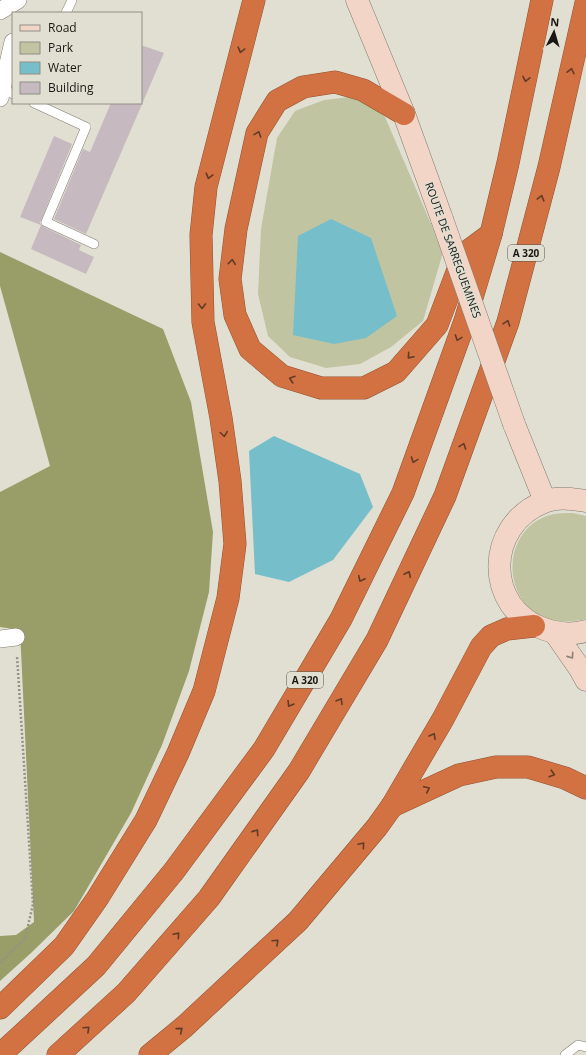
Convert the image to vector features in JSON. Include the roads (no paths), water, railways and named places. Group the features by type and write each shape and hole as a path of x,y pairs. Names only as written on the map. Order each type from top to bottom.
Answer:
{"highway":[{"name":"A 320","path":"0,1055 96,966 174,870 264,749 341,619 402,493 465,320 491,234 508,163 542,0"},
{"name":"A 320","path":"58,1055 126,993 209,898 299,771 377,640 445,496 508,322 549,167 586,3"},
{"path":"0,1008 64,946 97,899 146,820 178,753 204,691 228,598 235,544 230,481 221,418 202,322 201,235 206,187 256,4"},
{"path":"404,114 363,90 335,82 303,87 277,101 257,133 236,230 230,279 235,315 250,349 282,376 321,388 364,388 371,385 396,372 437,325 464,254 491,234"},
{"path":"150,1055 184,1027 298,921 377,827 392,806 443,719 481,647 491,636 507,629 534,626"},
{"path":"392,806 459,774 496,767 528,767 565,778 586,788"}],"main road":[{"name":"ROUTE DE SARREGUEMINES","path":"357,0 404,114 514,424 545,501"},
{"path":"586,500 566,498 545,501 525,512 510,528 501,549 499,571 504,593 516,612 534,626 555,633 570,634 586,631"},
{"path":"555,633 586,680"}],"street":[{"path":"0,11 18,0"},
{"path":"17,12 18,0"},
{"path":"5,94 8,43"}],"lane":[{"path":"66,12 72,0"},
{"path":"36,104 86,127 46,222 94,244"},
{"path":"565,1055 578,1045 586,1047"}],"water":[{"path":"331,219 371,238 397,316 366,338 334,344 293,335 298,236"},
{"path":"274,436 360,474 373,507 333,560 289,582 255,574 249,451"}]}
